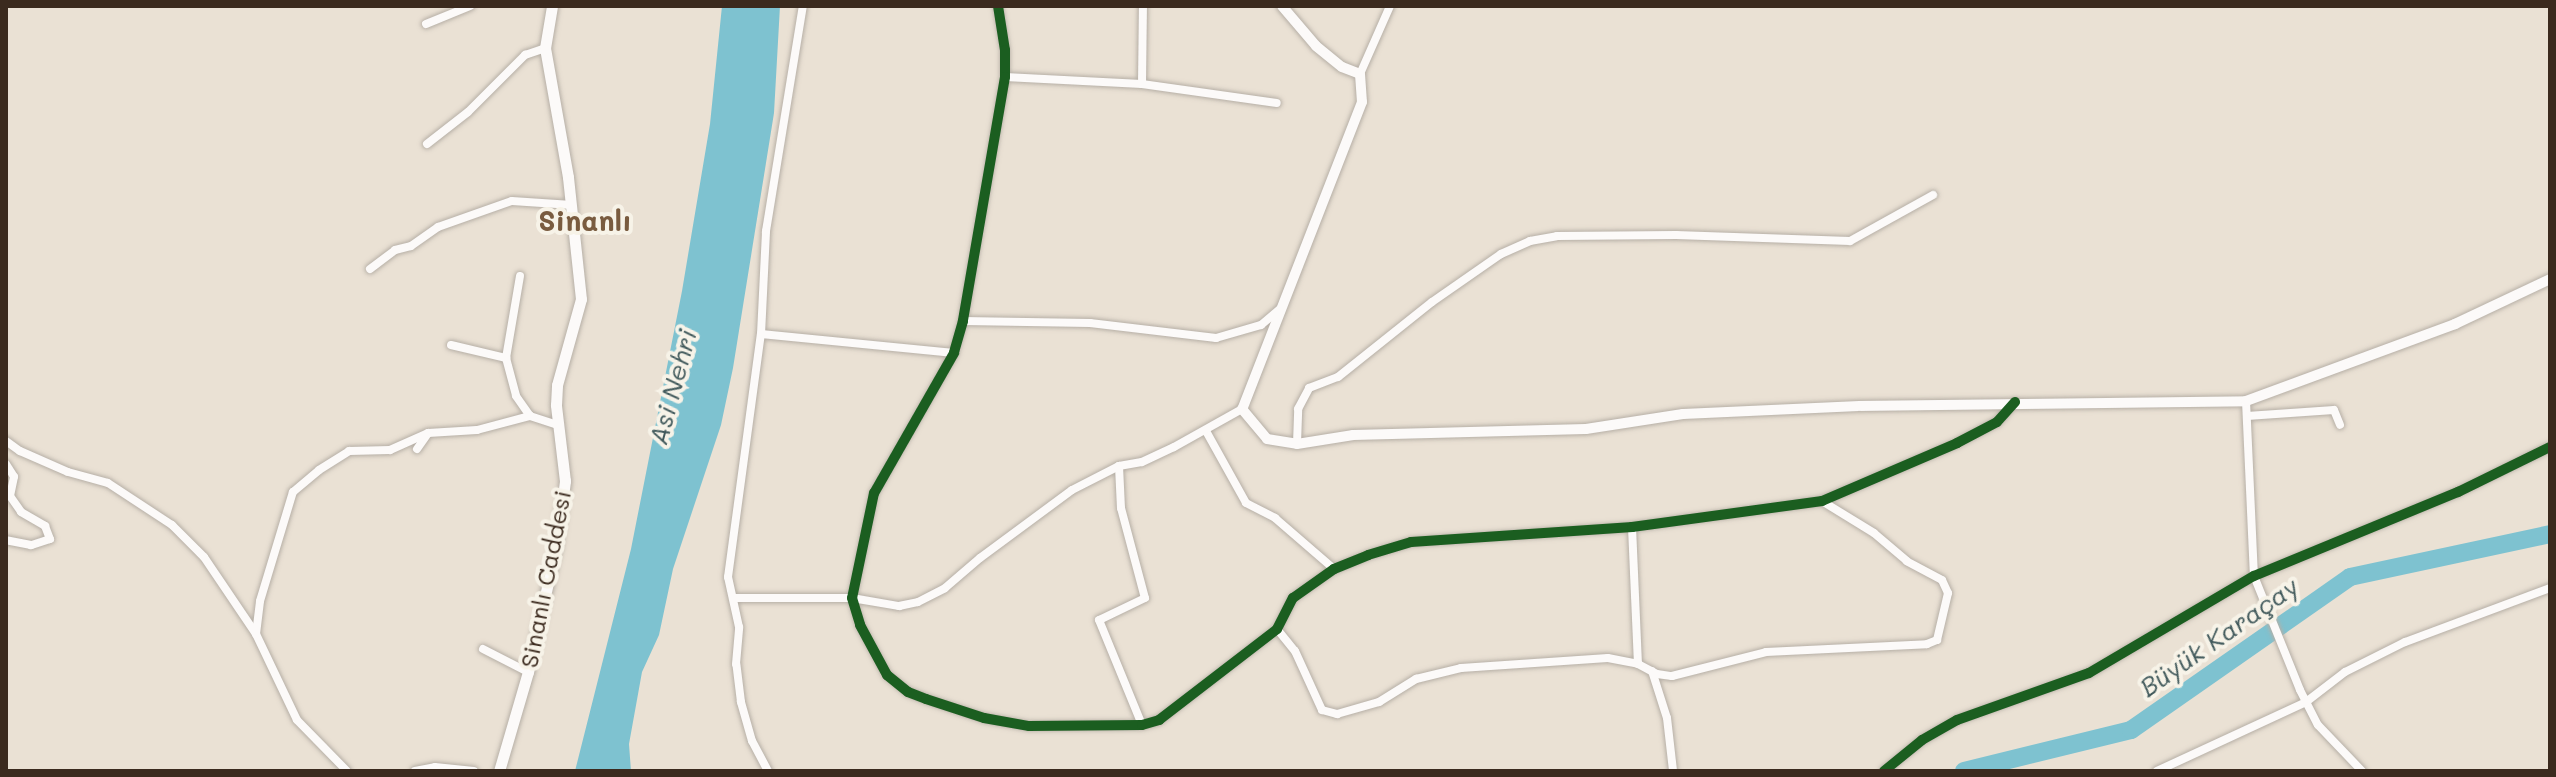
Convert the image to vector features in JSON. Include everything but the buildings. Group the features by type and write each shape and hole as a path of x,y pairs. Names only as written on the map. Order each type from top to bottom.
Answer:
{"main road":[{"name":"Sinanlı Caddesi","path":"499,771 528,672 561,511 565,481 557,385 581,299 572,205 545,48 552,6"}],"street":[{"path":"426,24 470,6"},
{"path":"768,771 752,741 741,702 736,664 739,627 728,577 737,533 761,334 766,231 803,6"},
{"path":"998,6 1005,77 963,321 954,353 874,493 852,598 860,625 887,675 908,692 984,718 1029,726 1142,725 1159,720 1277,629 1293,598 1334,569 1411,542 1632,527 1822,501 1957,443 1997,422 2015,402"},
{"path":"1142,84 1143,6"},
{"path":"1282,6 1316,46 1342,67 1360,74"},
{"path":"734,598 852,598 899,606 945,588 1072,490 1119,466 1142,462 1206,431 1242,409 1262,366 1280,309 1362,102 1360,74 1390,6"},
{"path":"427,144 468,112 525,55 545,48"},
{"path":"1005,77 1142,84 1277,103"},
{"path":"1297,444 1298,409 1309,388 1338,377 1432,302 1501,254 1530,241 1557,236 1676,235 1850,241 1933,195"},
{"path":"370,269 395,250 411,246 438,227 512,201 572,205"},
{"path":"520,276 506,358 516,396 530,416"},
{"path":"1242,409 1267,439 1297,444 1353,435 1586,429 1683,414 2015,402 2246,401 2455,324 2550,279"},
{"path":"963,321 1090,323 1216,338 1261,325 1280,309"},
{"path":"761,334 954,353"},
{"path":"451,345 506,358"},
{"path":"2246,401 2254,576 2300,690 2318,725 2362,771"},
{"path":"2247,416 2334,410 2340,425"},
{"path":"256,634 260,601 293,492 319,470 349,451 390,450 428,433 477,430 530,416 558,425"},
{"path":"1206,431 1246,503 1275,518 1334,569"},
{"path":"417,449 428,433"},
{"path":"6,441 20,451 68,472 108,483 172,525 204,557 256,634 297,720 347,771"},
{"path":"1884,771 1922,740 1957,720 2089,673 2254,576 2458,492 2550,447"},
{"path":"6,464 14,477 10,496 21,512 45,526 50,539 31,545 6,540"},
{"path":"1119,466 1121,508 1145,598 1099,620 1142,725"},
{"path":"1277,629 1295,651 1322,710 1337,714 1379,702 1416,679 1461,668 1608,658 1672,676 1766,652 1927,644 1937,640 1948,593 1942,580 1907,561 1874,533 1822,501"},
{"path":"1632,527 1638,664"},
{"path":"2157,771 2306,702 2345,672 2405,642 2550,588"},
{"path":"483,649 528,672"},
{"path":"1651,671 1667,718 1673,771"},
{"path":"415,771 435,767 474,771"}],"water":[{"name":"Asi Nehri","path":"722,6 780,6 774,113 733,368 721,425 673,569 659,635 642,672 629,744 631,771 575,771 631,549 682,291 710,124"}],"waterway":[{"name":"Büyük Karaçay","path":"1964,771 2131,730 2350,577 2550,534"}],"cycle path":[{"path":"998,6 1005,50 1005,77 963,321 954,353 874,493 852,598 860,625 887,675 908,692 984,718 1029,726 1142,725 1159,720 1277,629 1293,598 1334,569 1368,555 1411,542 1632,527 1822,501 1957,443 1997,422 2015,402"},
{"path":"1884,771 1922,740 1957,720 2089,673 2254,576 2458,492 2550,447"}],"district":[{"name":"Sinanlı","path":"585,220"}]}
